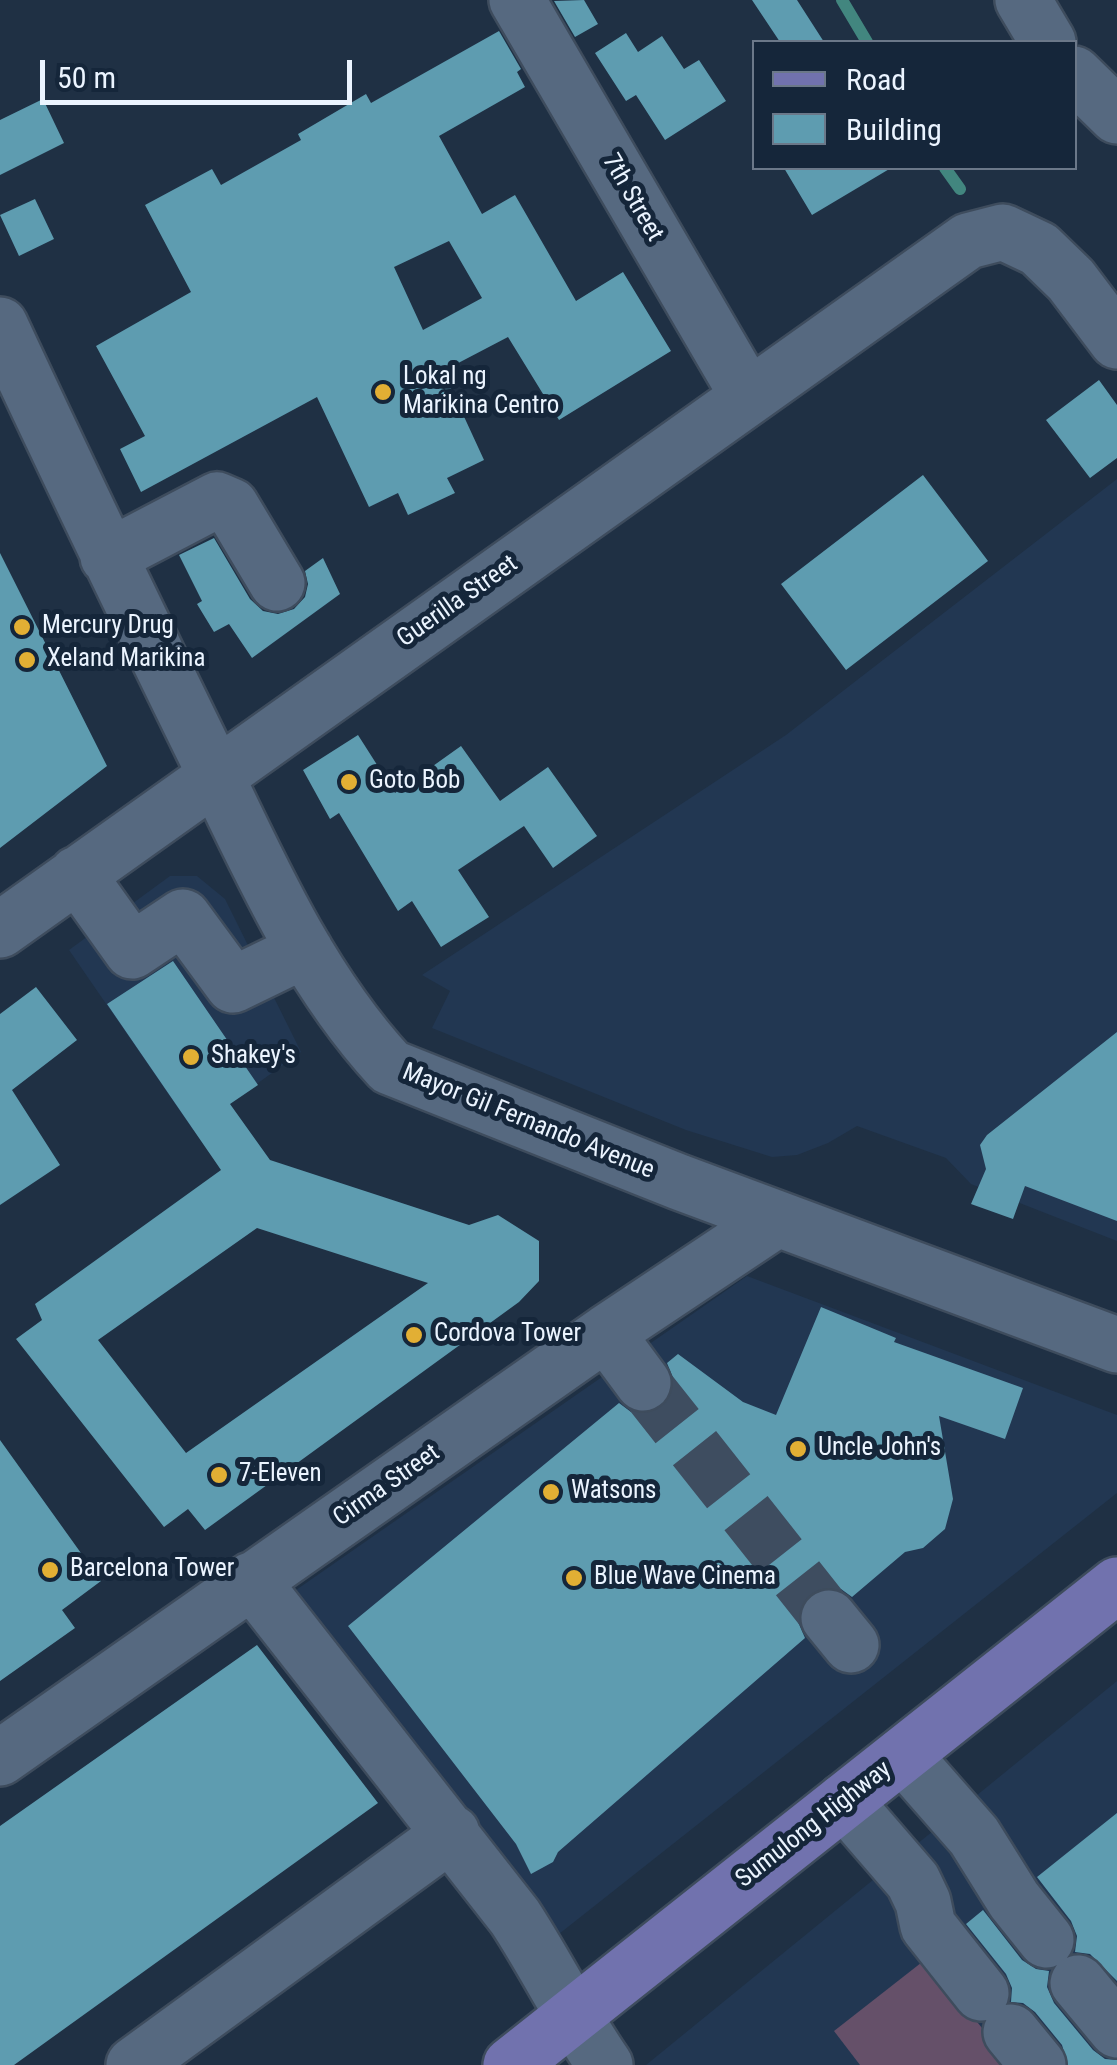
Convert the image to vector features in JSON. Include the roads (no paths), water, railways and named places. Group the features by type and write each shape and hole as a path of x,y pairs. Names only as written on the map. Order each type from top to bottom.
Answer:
{"main road":[{"name":"Sumulong Highway","path":"511,2065 1117,1586"}],"street":[{"name":"7th Street","path":"517,0 748,396"},
{"path":"1023,0 1047,40"},
{"path":"1077,77 1117,116"},
{"name":"Guerilla Street","path":"0,930 968,242 1003,232 1038,249 1071,280 1117,340"},
{"name":"Mayor Gil Fernando Avenue","path":"0,325 108,557 305,950 361,1035 390,1067 777,1219 1117,1345"},
{"path":"108,557 216,500 231,506 278,583"},
{"path":"77,874 132,951 183,916 233,984 305,950"},
{"name":"Cirma Street","path":"0,1758 606,1333 777,1219"},
{"path":"606,1333 643,1383"},
{"path":"251,1580 515,1917 572,2017 606,2065"},
{"path":"914,1746 990,1808 1010,1839"},
{"path":"914,1746 1014,1900 1046,1940"},
{"path":"844,1801 912,1880 923,1902 928,1926 1010,2030"},
{"path":"134,2065 452,1833"},
{"path":"1078,1983 1117,2030"}],"waterway":[{"path":"842,0 866,40"},
{"path":"946,170 960,189"}],"tunnel":[{"path":"643,1383 829,1618"}],"place":[{"name":"Lokal ng Marikina Centro","path":"383,392"},
{"name":"Mercury Drug","path":"22,627"},
{"name":"Xeland Marikina","path":"27,660"},
{"name":"Goto Bob","path":"349,782"},
{"name":"Shakey's","path":"191,1057"},
{"name":"Cordova Tower","path":"414,1335"},
{"name":"Uncle John's","path":"798,1449"},
{"name":"7-Eleven","path":"219,1475"},
{"name":"Watsons","path":"551,1492"},
{"name":"Barcelona Tower","path":"50,1570"},
{"name":"Blue Wave Cinema","path":"574,1578"}]}
